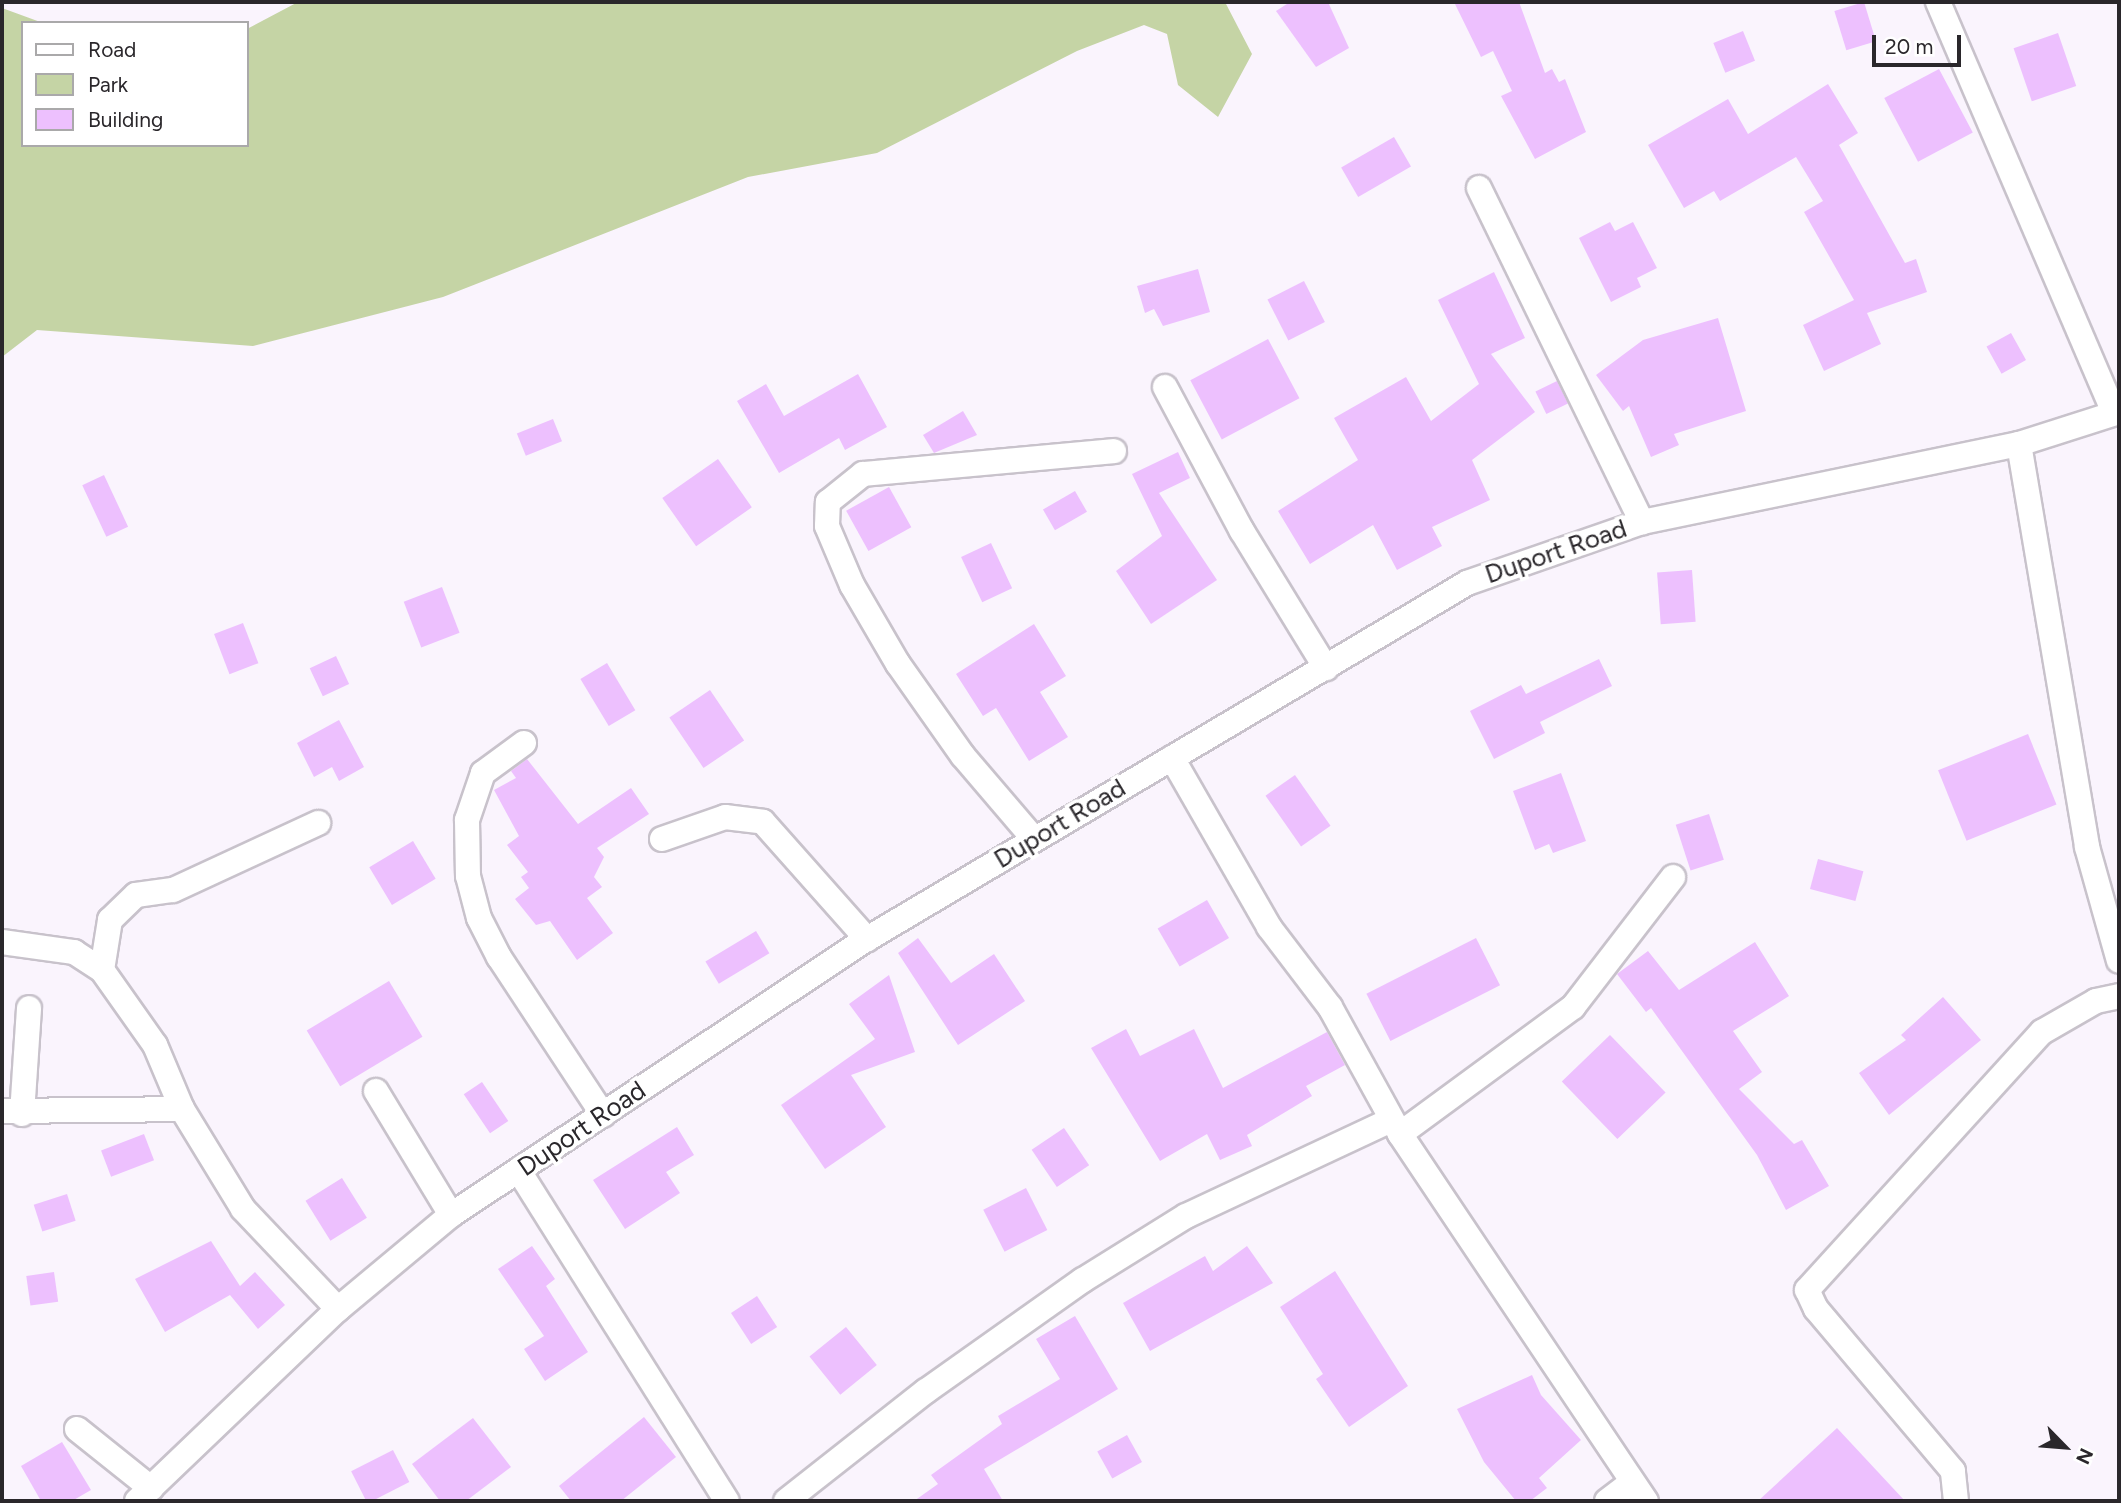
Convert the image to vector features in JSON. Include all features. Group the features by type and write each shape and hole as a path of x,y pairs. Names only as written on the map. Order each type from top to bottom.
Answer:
{"street":[{"path":"1938,2 2117,413"},
{"path":"1479,188 1642,522"},
{"path":"1165,387 1242,531 1326,668"},
{"name":"Duport Road","path":"144,1495 338,1309 452,1215 867,939 1467,583 1642,522 2019,444 2117,413"},
{"path":"2019,444 2087,847 2119,961"},
{"path":"1034,839 963,756 898,663 852,585 827,526 828,502 863,474 1114,451"},
{"path":"524,743 483,773 467,820 468,876 479,918 499,957 603,1115"},
{"path":"1172,758 1269,928 1330,1007 1396,1127 1639,1492 1607,1501"},
{"path":"662,839 725,817 764,822 867,939"},
{"path":"103,970 110,920 136,895 173,890 318,823"},
{"path":"786,1501 926,1391 1083,1280 1186,1216 1396,1127 1573,1007 1672,877"},
{"path":"2,942 74,952 103,970 156,1045 182,1109 243,1209 338,1309"},
{"path":"1956,1501 1952,1471 1816,1309 1807,1290 2042,1032 2096,1001 2119,996"},
{"path":"29,1008 12,1112 182,1109"},
{"path":"376,1091 452,1215"},
{"path":"519,1171 727,1501"},
{"path":"77,1429 144,1495"}],"green space":[{"path":"298,2 1225,2 1252,54 1218,117 1178,85 1167,34 1144,25 1077,51 877,153 748,177 443,297 253,346 37,330 2,357 2,8 38,21 21,21 21,147 248,147 248,28"}],"building":[{"path":"1290,2 1328,2 1349,48 1316,67 1276,11"},
{"path":"1454,2 1519,2 1545,73 1552,69 1559,82 1565,79 1586,132 1535,159 1501,96 1512,91 1493,51 1481,57"},
{"path":"1864,2 1876,41 1846,50 1834,11"},
{"path":"1743,31 1755,61 1725,73 1713,43"},
{"path":"2058,33 2076,86 2032,101 2014,48"},
{"path":"1939,69 1973,133 1918,162 1884,98"},
{"path":"1828,84 1858,133 1839,145 1905,263 1916,259 1927,292 1867,313 1881,344 1824,371 1803,325 1854,300 1804,212 1823,201 1796,157 1720,201 1714,191 1684,208 1648,145 1728,99 1748,134"},
{"path":"1394,137 1411,166 1358,197 1341,168"},
{"path":"1610,222 1615,231 1633,222 1657,268 1637,278 1641,287 1611,302 1579,238"},
{"path":"1198,269 1210,312 1163,326 1154,309 1145,313 1137,286"},
{"path":"1494,272 1525,338 1491,354 1535,412 1472,460 1490,500 1432,527 1442,546 1397,570 1373,525 1310,564 1278,511 1358,460 1334,418 1406,377 1431,421 1479,384 1438,300"},
{"path":"1304,281 1325,322 1288,341 1267,300"},
{"path":"1718,318 1746,411 1674,434 1679,445 1651,457 1629,406 1623,411 1596,375 1643,340"},
{"path":"2011,333 2026,360 2002,374 1987,347"},
{"path":"1268,339 1299,398 1222,439 1190,380"},
{"path":"858,374 887,427 845,450 839,438 779,473 737,401 766,384 784,416"},
{"path":"1557,381 1568,403 1546,414 1535,392"},
{"path":"963,411 977,435 934,453 923,435"},
{"path":"553,419 562,441 526,456 517,434"},
{"path":"1178,452 1190,478 1159,493 1217,580 1151,624 1116,571 1162,536 1132,474"},
{"path":"718,459 752,507 696,546 662,498"},
{"path":"104,475 128,527 106,537 82,485"},
{"path":"889,487 911,527 868,551 846,511"},
{"path":"1075,491 1087,512 1055,530 1043,510"},
{"path":"991,543 1012,588 982,602 961,557"},
{"path":"1692,570 1696,622 1661,624 1657,572"},
{"path":"442,587 460,633 421,647 404,602"},
{"path":"243,623 258,663 229,674 214,634"},
{"path":"1034,624 1066,676 1040,692 1068,737 1029,761 996,708 983,716 956,674"},
{"path":"336,656 349,684 323,696 310,668"},
{"path":"1599,659 1612,686 1540,722 1545,733 1494,759 1470,711 1521,685 1526,694"},
{"path":"607,663 635,710 609,726 580,679"},
{"path":"710,690 744,741 703,768 669,717"},
{"path":"339,720 364,767 339,781 332,767 314,777 297,743"},
{"path":"2028,734 2056,804 1967,841 1938,770"},
{"path":"527,759 578,824 631,788 649,814 597,848 604,857 594,877 602,887 587,898 613,933 577,960 550,921 536,925 515,899 529,888 521,877 528,872 507,845 519,836 494,790 516,778 511,771"},
{"path":"1561,773 1586,841 1553,853 1549,844 1535,850 1513,791"},
{"path":"1295,775 1331,826 1301,846 1266,796"},
{"path":"1709,814 1724,860 1691,870 1676,825"},
{"path":"413,841 436,879 392,905 369,867"},
{"path":"1818,859 1863,871 1855,901 1810,889"},
{"path":"1207,900 1229,938 1180,967 1158,929"},
{"path":"756,931 769,953 719,984 705,961"},
{"path":"918,938 951,983 994,954 1025,1001 958,1045 898,953"},
{"path":"1476,938 1500,985 1390,1041 1366,994"},
{"path":"1755,942 1789,996 1733,1031 1762,1072 1739,1089 1794,1144 1802,1140 1829,1186 1786,1210 1757,1155 1651,1008 1646,1012 1617,974 1648,951 1679,990"},
{"path":"889,975 915,1052 851,1075 886,1127 825,1169 781,1105 875,1039 849,1004"},
{"path":"389,981 422,1037 340,1086 307,1030"},
{"path":"1943,997 1981,1040 1889,1115 1859,1073 1906,1040 1901,1035"},
{"path":"1126,1029 1140,1056 1194,1029 1223,1088 1327,1032 1345,1065 1306,1086 1312,1096 1247,1135 1252,1146 1220,1160 1207,1134 1160,1161 1091,1048"},
{"path":"1610,1035 1666,1093 1617,1139 1562,1082"},
{"path":"482,1082 508,1121 490,1133 464,1094"},
{"path":"677,1127 694,1155 666,1172 680,1193 625,1229 593,1180"},
{"path":"1064,1128 1089,1165 1057,1187 1032,1150"},
{"path":"144,1134 154,1160 111,1177 101,1150"},
{"path":"342,1178 367,1218 330,1241 306,1201"},
{"path":"1026,1188 1047,1230 1005,1252 983,1210"},
{"path":"67,1194 76,1221 42,1231 34,1205"},
{"path":"211,1241 240,1286 255,1272 285,1305 258,1329 230,1295 165,1332 135,1279"},
{"path":"532,1246 555,1279 546,1286 588,1352 545,1381 524,1349 544,1336 498,1269"},
{"path":"1247,1246 1273,1283 1150,1351 1123,1303 1205,1256 1213,1271"},
{"path":"1335,1271 1408,1386 1349,1427 1316,1379 1323,1374 1280,1307"},
{"path":"54,1272 58,1302 30,1306 26,1276"},
{"path":"757,1296 777,1327 751,1344 731,1313"},
{"path":"1075,1316 1118,1389 984,1469 1003,1501 914,1501 938,1484 931,1475 1002,1424 998,1416 1060,1379 1036,1339"},
{"path":"846,1327 877,1365 840,1395 809,1357"},
{"path":"1532,1375 1541,1395 1581,1440 1539,1478 1547,1488 1530,1501 1516,1501 1484,1462 1457,1409"},
{"path":"644,1417 676,1457 621,1501 571,1501 559,1486"},
{"path":"473,1418 511,1467 466,1501 440,1501 412,1464"},
{"path":"1837,1428 1905,1501 1758,1501"},
{"path":"1127,1435 1142,1462 1112,1479 1097,1451"},
{"path":"62,1442 91,1490 72,1501 41,1501 21,1466"},
{"path":"393,1450 409,1482 372,1501 366,1501 351,1471"}]}
